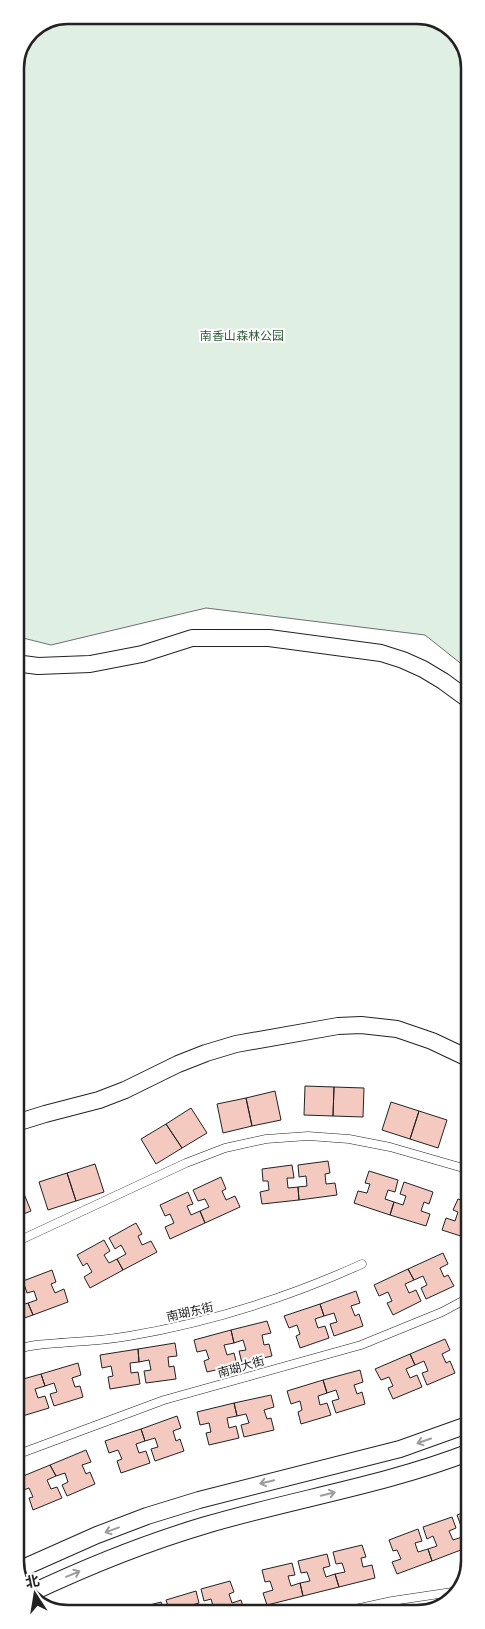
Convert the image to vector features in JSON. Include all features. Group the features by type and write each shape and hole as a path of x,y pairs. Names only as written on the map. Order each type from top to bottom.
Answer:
{"street":[{"path":"24,664 38,666 90,664 142,654 192,638 269,638 381,653 423,669 461,694"},
{"path":"24,1120 99,1100 125,1090 206,1052 236,1044 338,1026 360,1025 397,1030 432,1041 461,1055"},
{"path":"25,1568 97,1535 147,1516 207,1498 400,1449 461,1427"},
{"path":"36,1591 107,1559 172,1536 223,1520 408,1474 461,1455"}],"lane":[{"path":"24,1238 186,1163 225,1148 266,1139 308,1136 349,1139 390,1147 461,1167"},
{"name":"南瑚东街","path":"24,1348 38,1345 121,1337 203,1321 284,1297 362,1264"},
{"name":"南瑚大街","path":"24,1452 164,1400 360,1345 442,1312 461,1302"},
{"path":"377,1605 447,1593"}],"green space":[{"name":"南香山森林公园","path":"68,24 420,24 429,25 442,31 459,53 461,68 461,664 425,635 206,608 51,645 24,638 24,68 27,51 31,43 43,31 51,27"}],"building":[{"path":"305,1086 334,1087 333,1116 304,1115"},
{"path":"334,1087 364,1088 363,1117 333,1116"},
{"path":"275,1091 281,1120 252,1126 246,1098"},
{"path":"246,1098 252,1126 223,1133 217,1104"},
{"path":"391,1102 419,1111 410,1139 382,1130"},
{"path":"191,1108 207,1133 182,1148 166,1124"},
{"path":"419,1111 447,1120 438,1148 410,1139"},
{"path":"166,1124 182,1148 156,1164 141,1139"},
{"path":"328,1161 330,1173 325,1174 326,1184 335,1183 337,1195 299,1200 298,1187 307,1186 306,1176 299,1177 298,1165"},
{"path":"95,1164 104,1192 76,1201 67,1173"},
{"path":"292,1165 294,1178 287,1178 288,1188 298,1187 299,1200 262,1204 260,1192 269,1190 268,1181 263,1181 262,1169"},
{"path":"369,1171 398,1180 395,1192 388,1190 385,1199 394,1202 390,1215 354,1203 358,1191 367,1193 370,1184 365,1183"},
{"path":"67,1173 76,1201 48,1210 39,1182"},
{"path":"221,1177 226,1189 222,1191 226,1200 235,1196 240,1207 205,1223 200,1211 209,1207 205,1199 198,1201 193,1190"},
{"path":"404,1182 433,1192 429,1204 424,1202 421,1211 430,1214 426,1226 390,1215 394,1202 403,1205 406,1196 400,1194"},
{"path":"188,1192 193,1204 187,1206 191,1215 200,1211 205,1223 170,1239 165,1227 174,1223 170,1214 165,1216 160,1205"},
{"path":"24,1194 31,1211 24,1214"},
{"path":"458,1199 461,1200 461,1236 442,1230 446,1218 455,1221 458,1212 453,1210"},
{"path":"136,1223 142,1234 138,1236 142,1245 151,1241 157,1252 123,1270 117,1259 126,1254 121,1245 115,1249 109,1238"},
{"path":"104,1240 110,1251 104,1255 109,1263 117,1259 123,1270 90,1288 84,1277 92,1272 87,1263 83,1266 77,1255"},
{"path":"443,1253 448,1264 440,1268 444,1277 448,1275 454,1286 426,1299 421,1288 427,1285 423,1276 414,1280 408,1269"},
{"path":"408,1269 414,1280 405,1284 409,1293 416,1290 421,1301 393,1315 387,1303 392,1301 388,1292 379,1296 374,1285"},
{"path":"52,1270 56,1282 51,1284 55,1293 64,1289 68,1302 33,1315 28,1303 37,1300 34,1291 27,1293 24,1281"},
{"path":"356,1291 360,1303 351,1306 355,1316 359,1314 363,1326 334,1336 330,1324 337,1322 334,1313 324,1316 320,1304"},
{"path":"28,1303 33,1315 24,1318 24,1304"},
{"path":"320,1304 324,1316 315,1319 318,1328 325,1326 329,1338 300,1348 296,1336 300,1334 297,1325 289,1328 284,1316"},
{"path":"267,1321 271,1333 262,1335 264,1345 269,1344 272,1356 242,1363 239,1351 246,1350 243,1340 234,1343 231,1330"},
{"path":"231,1330 234,1343 224,1345 227,1355 234,1353 237,1365 207,1372 204,1361 209,1359 206,1350 197,1352 194,1340"},
{"path":"445,1339 450,1350 442,1354 446,1363 450,1361 455,1373 427,1385 422,1373 428,1371 424,1361 415,1365 410,1354"},
{"path":"175,1343 177,1356 168,1357 169,1367 174,1366 176,1379 146,1383 144,1371 151,1370 149,1360 139,1362 138,1349"},
{"path":"138,1349 139,1362 130,1363 131,1373 138,1372 140,1384 110,1389 108,1377 113,1376 111,1366 102,1368 100,1355"},
{"path":"410,1354 415,1365 406,1369 410,1378 417,1375 422,1387 393,1399 388,1388 393,1386 389,1377 381,1380 375,1369"},
{"path":"78,1363 81,1375 72,1378 75,1387 80,1386 83,1397 54,1406 50,1394 57,1392 54,1383 45,1386 41,1374"},
{"path":"360,1370 363,1382 354,1385 357,1394 362,1392 365,1404 336,1413 332,1401 339,1399 336,1390 327,1393 323,1380"},
{"path":"41,1374 45,1386 35,1389 38,1398 45,1396 49,1408 24,1416 24,1379"},
{"path":"323,1380 327,1393 318,1396 320,1405 327,1403 331,1415 301,1424 298,1412 302,1410 300,1401 291,1404 287,1391"},
{"path":"271,1395 274,1407 264,1410 267,1419 271,1418 274,1430 244,1437 241,1425 249,1423 246,1414 237,1416 234,1403"},
{"path":"234,1403 237,1416 227,1418 229,1428 236,1426 239,1438 209,1445 206,1433 211,1432 209,1423 200,1425 197,1412"},
{"path":"177,1416 181,1428 173,1431 176,1441 180,1439 184,1451 155,1461 151,1449 158,1447 155,1438 145,1441 141,1429"},
{"path":"141,1429 145,1441 136,1444 139,1453 146,1451 150,1463 121,1473 117,1461 122,1459 118,1450 109,1453 105,1441"},
{"path":"86,1450 91,1462 82,1465 86,1474 90,1472 95,1484 67,1496 62,1485 68,1482 65,1473 56,1476 50,1465"},
{"path":"50,1465 56,1476 47,1480 51,1489 57,1487 62,1498 33,1510 29,1498 33,1497 29,1488 24,1490 24,1476"},
{"path":"461,1513 461,1526 457,1515"},
{"path":"452,1517 456,1528 449,1531 453,1540 461,1537 461,1550 432,1561 428,1549 437,1546 433,1536 427,1539 423,1527"},
{"path":"418,1529 422,1541 415,1543 418,1552 428,1549 432,1561 397,1574 392,1562 401,1559 397,1550 393,1551 389,1540"},
{"path":"362,1545 366,1557 361,1558 363,1567 372,1565 375,1578 339,1587 335,1574 345,1572 342,1563 336,1564 333,1552"},
{"path":"327,1554 330,1566 323,1568 326,1577 335,1574 339,1587 303,1596 300,1583 310,1581 307,1572 301,1573 298,1561"},
{"path":"292,1563 295,1575 288,1576 291,1586 300,1583 303,1596 267,1605 263,1593 273,1590 270,1581 265,1582 262,1570"},
{"path":"230,1581 234,1592 229,1594 232,1603 241,1600 243,1605 213,1605 211,1599 204,1601 201,1589"},
{"path":"196,1591 199,1603 192,1605 168,1605 166,1600"},
{"path":"161,1602 162,1605 150,1605"}]}
